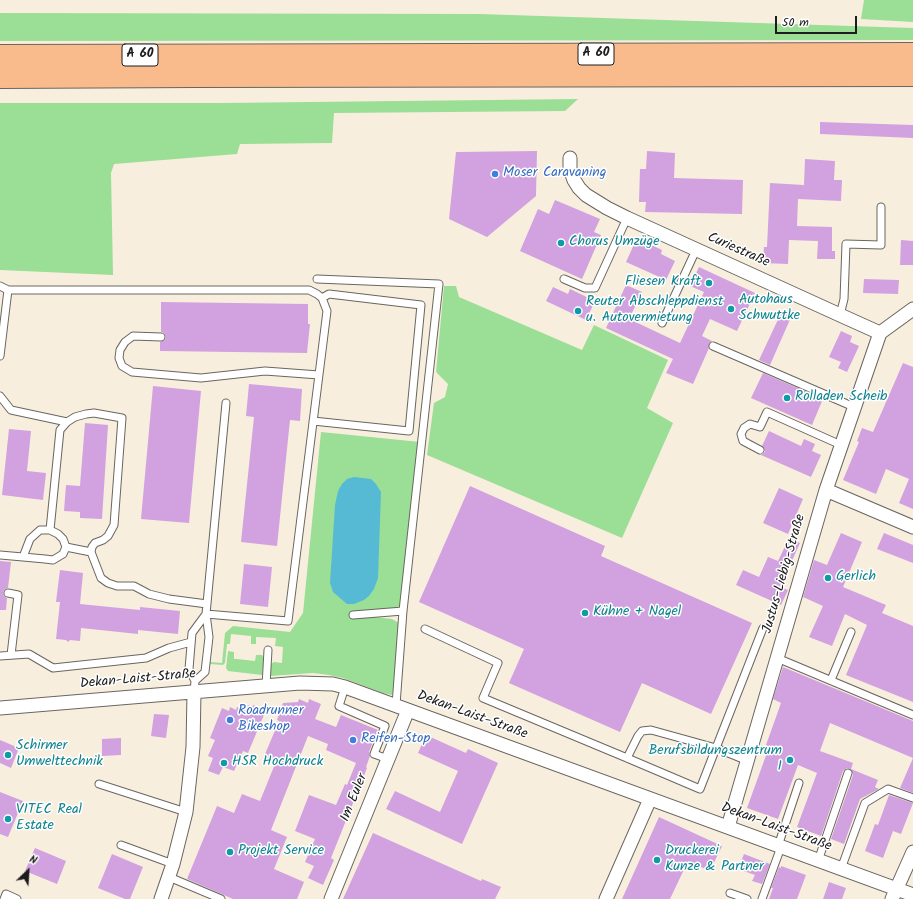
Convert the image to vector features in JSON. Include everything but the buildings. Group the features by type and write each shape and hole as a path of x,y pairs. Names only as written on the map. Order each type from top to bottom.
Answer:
{"highway":[{"name":"A 60","path":"0,56 913,54"},
{"name":"A 60","path":"0,77 913,75"}],"street":[{"name":"Curiestraße","path":"570,158 570,169 574,180 586,195 627,218 880,333"},
{"path":"880,333 913,309"},
{"name":"Justus-Liebig-Straße","path":"728,827 826,490 880,333"},
{"path":"826,490 913,527"},
{"name":"Dekan-Laist-Straße","path":"0,708 195,686 266,686 300,682 333,684 345,687 818,860 894,894 913,895"},
{"path":"161,899 173,864 186,812 193,748 195,686"},
{"name":"Im Euler","path":"331,899 388,759 402,708"},
{"path":"606,899 650,799"},
{"path":"894,894 913,852"}],"lane":[{"path":"840,315 844,299 846,244 881,245 881,207"},
{"path":"564,279 585,288 595,288 627,218"},
{"path":"662,323 696,250"},
{"path":"317,279 439,284 403,611 402,708"},
{"path":"0,286 8,290 309,290 322,298 327,311 288,621 206,614"},
{"path":"0,356 8,290"},
{"path":"313,421 409,431 421,305 329,294 322,298"},
{"path":"161,337 133,336 125,342 120,350 119,358 122,366 132,372 200,378 264,371 319,375"},
{"path":"713,346 854,407"},
{"path":"0,396 11,410 67,422"},
{"path":"195,686 205,672 208,637 206,604 226,403"},
{"path":"760,450 743,441 741,434 744,428 750,424 760,427 767,412 841,445"},
{"path":"50,530 58,437 60,430 67,422 75,417 86,414 94,413 122,418 114,525 108,536 95,543 91,552 101,578 108,583 117,586 134,586 149,594 169,599 206,604"},
{"path":"0,555 53,560 63,554 66,547 63,539 58,534 50,530 40,530 30,538 23,557"},
{"path":"66,547 91,552"},
{"path":"8,593 18,594 11,655"},
{"path":"353,615 403,611"},
{"path":"195,686 189,669 192,633 206,614"},
{"path":"425,629 498,663 483,698 700,789 763,628"},
{"path":"831,680 851,632"},
{"path":"0,656 29,654 53,668 146,658 169,648 191,642"},
{"path":"266,686 268,650"},
{"path":"777,658 913,715"},
{"path":"345,687 340,706 385,726 374,754 388,759"},
{"path":"627,758 642,731 651,730 716,748 748,762"},
{"path":"818,860 848,773"},
{"path":"762,899 799,783"},
{"path":"99,784 186,812"},
{"path":"841,869 865,803 888,788 913,798"},
{"path":"121,845 173,864"},
{"path":"169,877 221,899"},
{"path":"730,893 747,899"},
{"path":"4,899 6,894 17,899"}],"green space":[{"path":"864,0 913,0 913,22 861,19"},
{"path":"0,13 479,14 913,28 913,40 0,41"},
{"path":"578,99 565,111 334,113 332,143 240,144 237,154 114,164 111,173 113,275 0,270 0,103 221,103"},
{"path":"444,286 456,286 459,297 582,350 594,325 668,360 647,408 673,423 622,538 427,455 434,403 445,397 448,384 436,372"},
{"path":"321,432 420,442 403,602 400,609 367,616 392,619 399,623 396,680 392,695 343,678 329,675 313,673 270,676 271,664 274,662 282,663 283,647 275,646 276,638 256,637 256,644 251,644 251,636 231,634 230,644 227,644 225,663 223,665 210,664 210,662 222,663 225,633 233,626 290,632 303,613"},
{"path":"228,651 234,652 234,659 255,661 256,655 262,655 264,658 262,675 228,671 226,668"}],"water":[{"path":"354,477 371,479 381,492 378,578 374,589 369,596 354,604 347,604 333,592 330,583 335,505 338,491 347,479"}],"place":[{"name":"Moser Caravaning","path":"495,174"},
{"name":"Chorus Umzüge","path":"561,243"},
{"name":"Fliesen Kraft","path":"709,283"},
{"name":"Autohaus Schwuttke","path":"731,309"},
{"name":"Reuter Abschleppdienst u. Autovermietung","path":"578,311"},
{"name":"Rolladen Scheib","path":"787,398"},
{"name":"Gerlich","path":"828,578"},
{"name":"Kühne + Nagel","path":"585,613"},
{"name":"Roadrunner Bikeshop","path":"230,720"},
{"name":"Reifen-Stop","path":"353,740"},
{"name":"Schirmer Umwelttechnik","path":"8,755"},
{"name":"Berufsbildungszentrum 1","path":"790,760"},
{"name":"HSR Hochdruck","path":"224,763"},
{"name":"VITEC Real Estate","path":"8,819"},
{"name":"Projekt Service","path":"230,852"},
{"name":"Druckerei Kunze & Partner","path":"657,860"}]}
